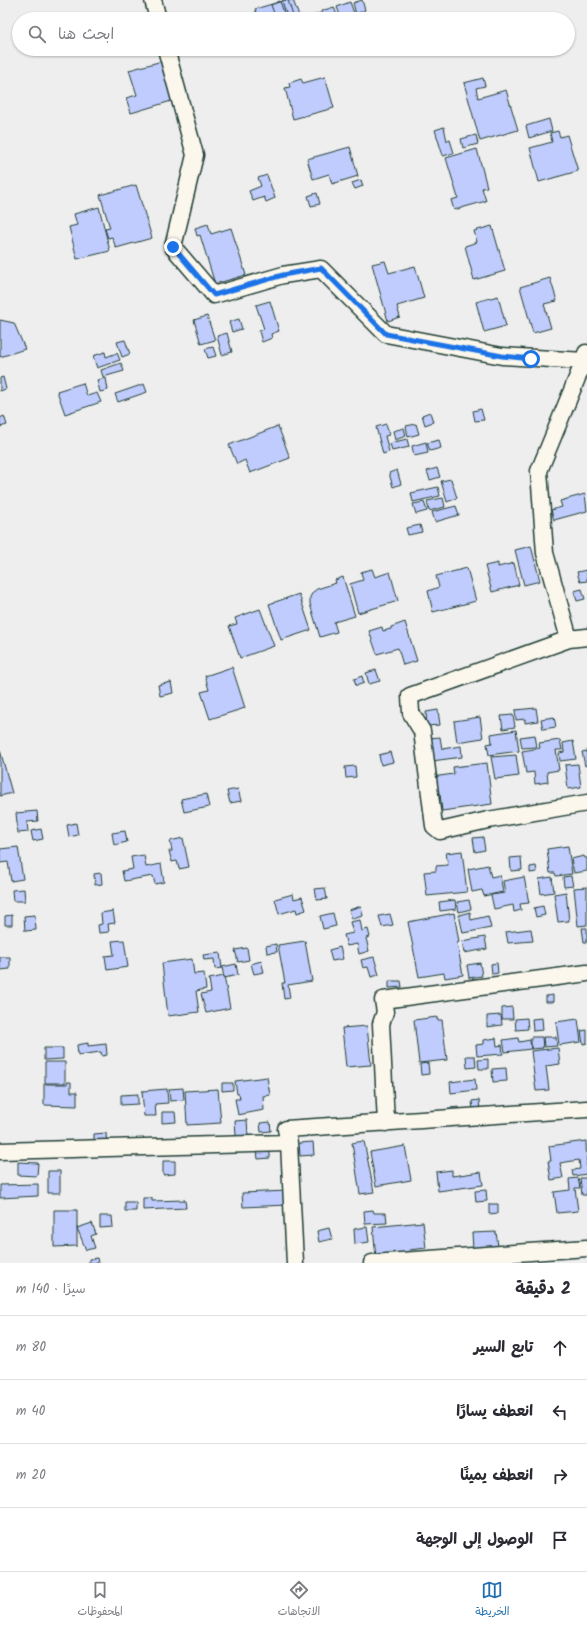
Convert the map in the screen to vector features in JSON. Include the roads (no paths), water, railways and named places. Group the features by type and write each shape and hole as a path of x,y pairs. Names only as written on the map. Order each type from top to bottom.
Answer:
{"street":[{"path":"153,0 156,12"},
{"path":"168,56 195,155 173,247 214,295 283,275 321,268 386,334 502,356 585,356 539,471 545,553 569,639"},
{"path":"587,637 569,639 410,696 411,713 422,731 434,826 440,831 488,820 587,803"},
{"path":"386,1123 381,1024 385,1012 383,1000 587,973"},
{"path":"295,1263 286,1129 587,1108"},
{"path":"0,1151 288,1143"},
{"path":"372,1263 587,1248"}]}
